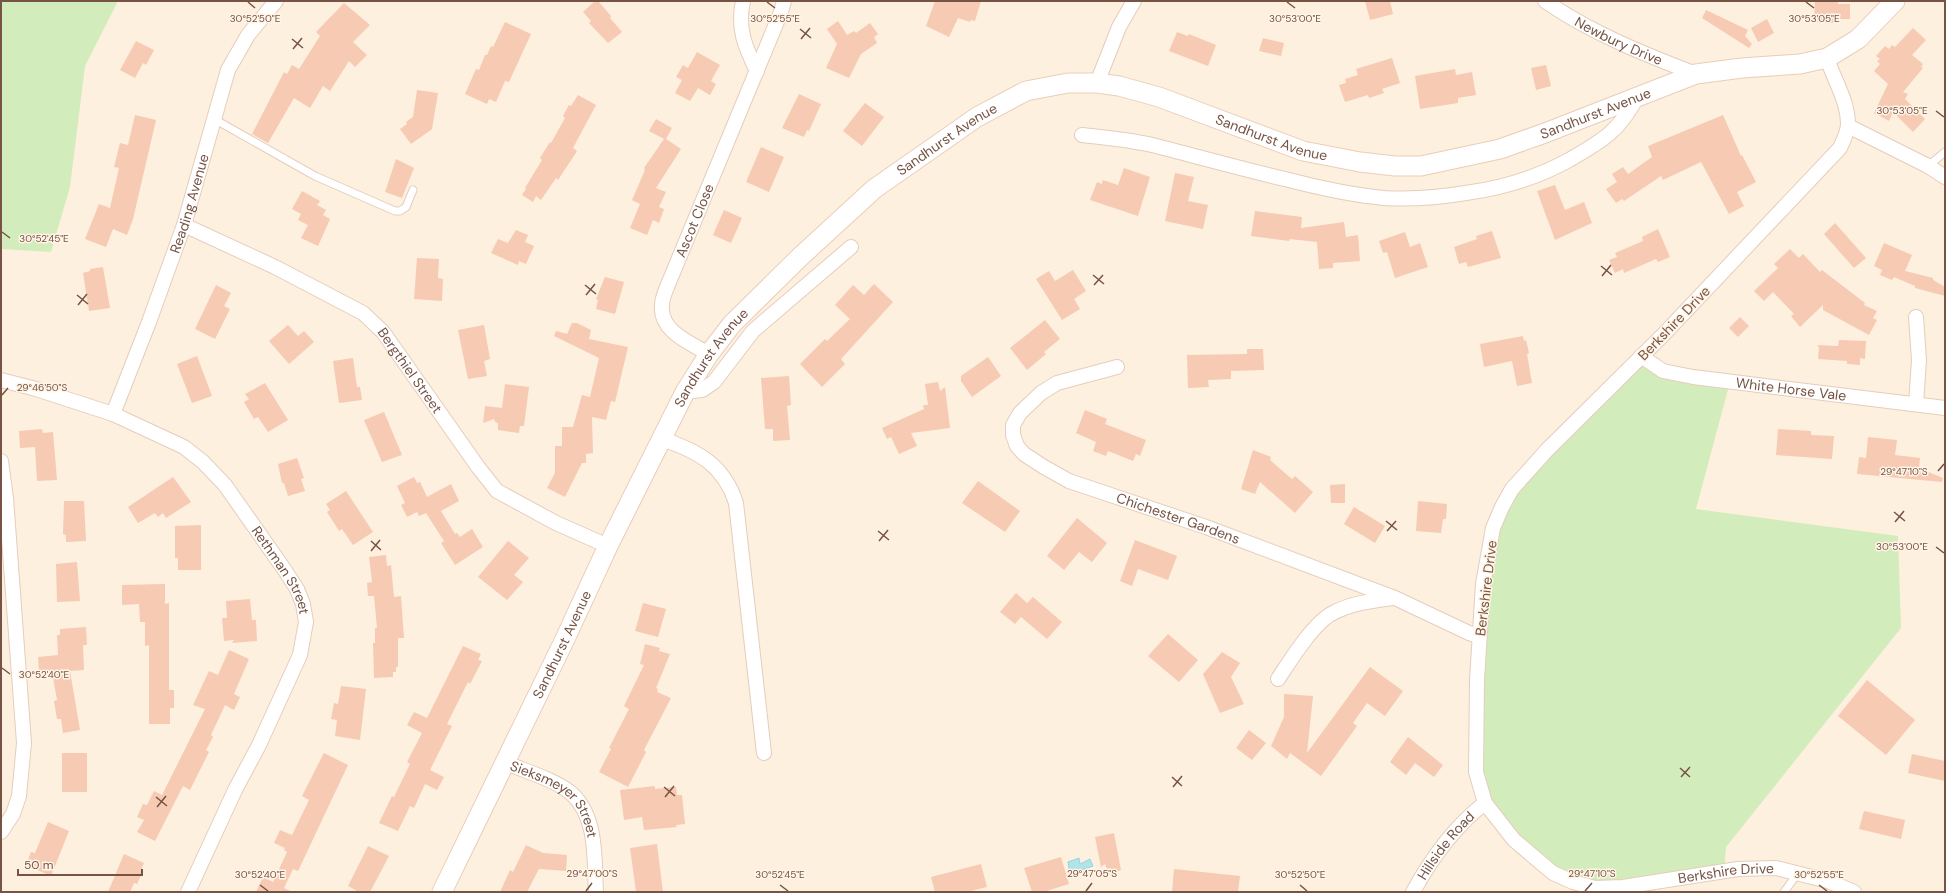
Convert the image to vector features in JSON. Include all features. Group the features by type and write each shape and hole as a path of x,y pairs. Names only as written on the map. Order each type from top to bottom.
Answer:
{"street":[{"name":"Reading Avenue","path":"113,414 149,322 184,225 228,70 248,35 276,1"},
{"path":"743,1 740,14 741,34 746,50 757,71"},
{"name":"Ascot Close","path":"708,354 675,334 666,325 661,305 667,286 782,12 784,1"},
{"path":"1097,83 1119,27 1134,1"},
{"name":"Newbury Drive","path":"1545,1 1602,34 1645,54 1696,74"},
{"name":"Sandhurst Avenue","path":"442,892 504,762 566,639 608,546 685,392 708,354 732,324 874,189 977,117 1026,91 1068,83 1097,83 1119,86 1159,97 1303,151 1360,162 1395,166 1421,166 1500,149 1696,74 1742,68 1800,64 1826,58 1858,39 1895,1"},
{"path":"1826,58 1843,98 1848,126 1928,166 1945,177"},
{"path":"1082,134 1159,146 1329,190 1358,195 1385,198 1446,196 1493,189 1520,182 1560,164 1598,143 1616,129 1631,109 1638,95"},
{"name":"Berkshire Drive","path":"1848,126 1840,148 1830,161 1548,450 1512,489 1502,507 1494,528 1484,584 1479,636 1476,772 1485,803 1514,840 1553,873 1573,882 1595,888 1623,887 1738,869 1776,868 1828,881 1854,892"},
{"name":"Bergthiel Street","path":"184,225 275,267 364,313 383,332 478,467 497,491 556,523 608,546"},
{"path":"685,392 702,390 714,382 753,332 850,247"},
{"path":"1916,317 1919,360 1916,404"},
{"name":"White Horse Vale","path":"1641,356 1663,372 1945,408"},
{"name":"Chichester Gardens","path":"1117,366 1057,383 1041,393 1020,413 1013,425 1013,434 1017,446 1024,454 1069,481 1206,527 1395,598 1469,633 1479,636"},
{"name":"Rethman Street","path":"1,380 36,388 113,414 184,447 203,462 217,476 288,574 297,589 306,613 305,635 300,655 259,745 235,790 188,892"},
{"path":"662,438 686,447 706,459 723,476 732,489 736,503 764,753"},
{"path":"1,461 6,498 24,743 19,796 13,814 1,832"},
{"path":"1278,679 1309,634 1332,613 1365,602 1395,598"},
{"name":"Sieksmeyer Street","path":"504,762 571,793 587,814 592,832 596,892"},
{"name":"Hillside Road","path":"1413,892 1424,871 1444,844 1474,812 1485,803"}],"lane":[{"path":"214,119 315,176 395,211 400,211 406,208 414,190"},
{"path":"1928,166 1945,152"},
{"path":"1784,892 1798,874"}],"green space":[{"path":"1,1 118,1 85,66 70,187 51,252 1,249"},
{"path":"1640,356 1651,366 1730,382 1696,509 1898,536 1901,628 1726,847 1724,872 1626,887 1554,875 1485,805 1476,683 1500,509"}],"water":[{"path":"1079,858 1080,864 1090,859 1093,866 1070,874 1068,862"}],"building":[{"path":"595,1 598,1 622,32 608,43 589,23 591,21 583,12"},
{"path":"935,1 981,1 975,21 971,20 970,22 958,18 949,37 926,26"},
{"path":"1365,1 1390,1 1393,14 1370,20"},
{"path":"1815,1 1838,1 1838,4 1850,4 1850,19 1837,19 1837,23 1814,22"},
{"path":"344,3 370,25 353,42 367,55 355,67 349,61 330,91 323,86 310,108 294,98 268,143 252,134 284,72 287,74 292,65 299,69 320,36 316,32"},
{"path":"1706,10 1748,30 1745,36 1752,44 1749,48 1702,18"},
{"path":"1767,19 1774,33 1758,42 1751,28"},
{"path":"838,21 847,35 854,31 856,33 870,23 878,34 874,37 877,43 861,54 849,78 826,68 837,44 827,29"},
{"path":"505,22 531,34 509,82 505,81 496,102 489,99 487,104 465,94 476,69 479,70 485,55 487,55 491,46 493,47"},
{"path":"1913,28 1926,40 1912,55 1923,64 1921,67 1923,68 1903,92 1908,94 1905,99 1925,119 1913,132 1893,112 1889,121 1874,113 1888,84 1874,71 1880,64 1877,61 1880,59 1876,56 1885,46 1889,49 1892,45 1895,47"},
{"path":"1177,32 1188,36 1189,34 1216,45 1208,66 1169,51"},
{"path":"1263,38 1284,43 1281,56 1259,51"},
{"path":"136,41 154,50 146,65 143,63 135,78 120,70"},
{"path":"697,52 720,65 711,81 716,84 710,95 698,88 690,101 675,93 682,80 676,77 683,65 688,68"},
{"path":"1392,58 1400,83 1382,89 1384,93 1369,98 1368,95 1345,102 1339,85 1346,83 1345,79 1358,75 1356,69"},
{"path":"1546,65 1551,86 1536,90 1531,68"},
{"path":"1455,69 1456,75 1472,72 1476,95 1458,98 1458,103 1420,109 1415,76"},
{"path":"417,90 438,93 432,129 411,144 400,129 413,117"},
{"path":"799,94 821,104 809,131 807,130 804,137 782,128"},
{"path":"578,95 596,105 573,148 577,151 558,180 556,178 541,200 536,196 533,202 522,195 542,160 540,158 550,142 551,143 565,118 563,116 569,105 571,106"},
{"path":"865,103 884,117 862,146 843,131"},
{"path":"135,115 156,120 133,219 127,235 113,229 106,247 85,239 99,204 110,208 119,168 114,167 120,143 128,145"},
{"path":"1723,115 1741,156 1742,155 1756,182 1737,192 1744,206 1729,214 1701,162 1663,180 1661,176 1624,201 1622,199 1616,203 1606,189 1617,182 1612,174 1623,167 1628,174 1652,157 1648,146"},
{"path":"656,119 672,128 666,139 681,149 656,188 666,192 659,207 664,209 659,223 653,220 647,235 630,228 640,204 632,200 645,170 644,168 664,139 649,131"},
{"path":"761,147 784,157 769,192 746,182"},
{"path":"396,159 414,168 402,198 385,192"},
{"path":"1124,168 1150,177 1138,216 1090,200 1097,182 1102,184 1103,180 1118,185"},
{"path":"1175,173 1194,177 1188,201 1208,205 1203,229 1165,221"},
{"path":"1555,185 1565,210 1584,202 1592,223 1555,240 1537,191"},
{"path":"302,191 320,201 317,205 326,210 323,215 330,219 318,246 301,238 308,225 298,220 301,214 292,209"},
{"path":"724,210 742,218 731,243 713,235"},
{"path":"1255,211 1302,217 1301,228 1344,222 1346,237 1358,235 1360,261 1333,263 1333,268 1319,269 1317,242 1290,239 1289,241 1251,236"},
{"path":"1835,223 1866,258 1854,268 1824,234"},
{"path":"1658,229 1670,257 1658,262 1656,259 1624,273 1623,269 1615,273 1609,260 1617,257 1615,253 1643,241 1642,237"},
{"path":"516,230 528,235 525,242 534,246 526,264 519,261 518,265 491,253 498,239 508,243"},
{"path":"1492,231 1501,258 1468,267 1466,262 1459,264 1454,247 1477,239 1476,236"},
{"path":"1405,232 1410,247 1420,243 1428,267 1395,278 1387,252 1383,253 1379,241"},
{"path":"1884,243 1912,255 1905,271 1933,278 1933,280 1945,287 1945,296 1915,288 1915,286 1894,277 1892,280 1880,275 1882,270 1874,266"},
{"path":"1790,249 1799,258 1803,254 1820,272 1822,270 1865,303 1864,305 1877,311 1873,318 1877,320 1869,335 1823,310 1823,305 1800,327 1791,316 1794,314 1773,292 1764,301 1754,291 1778,268 1774,264"},
{"path":"417,258 439,259 438,278 443,279 442,301 414,299"},
{"path":"103,267 110,308 89,311 83,273 90,271 90,269"},
{"path":"1073,270 1086,291 1074,299 1080,309 1062,320 1036,279 1049,271 1055,281"},
{"path":"605,277 624,282 615,314 596,309 598,300 596,299"},
{"path":"874,284 893,302 841,359 845,364 822,387 800,364 825,339 827,341 850,319 835,305 853,285 864,295"},
{"path":"216,285 231,293 224,306 230,309 215,339 195,329"},
{"path":"1740,317 1749,326 1738,337 1729,328"},
{"path":"1045,320 1060,339 1044,352 1046,354 1027,370 1010,348"},
{"path":"572,323 577,323 591,330 589,339 628,347 615,402 611,401 606,420 592,417 593,453 586,454 586,463 582,463 565,497 547,488 555,473 555,446 562,446 562,427 573,427 582,395 590,397 599,358 554,336 556,331 567,334"},
{"path":"288,325 298,336 304,331 314,342 289,364 269,341"},
{"path":"484,325 490,359 484,361 487,376 468,379 458,330"},
{"path":"1523,336 1524,341 1526,340 1529,353 1527,354 1532,383 1517,386 1512,361 1484,367 1480,344"},
{"path":"1839,340 1866,341 1865,359 1860,358 1860,365 1847,364 1847,361 1818,359 1819,347 1817,345 1838,346"},
{"path":"1247,349 1263,349 1264,370 1231,371 1231,379 1208,380 1209,387 1188,388 1187,355 1247,354"},
{"path":"197,356 212,396 192,403 177,364"},
{"path":"988,357 1001,376 972,397 961,381 961,376"},
{"path":"353,358 357,387 360,387 362,400 339,403 333,361"},
{"path":"789,376 791,405 787,406 790,440 773,441 773,429 765,429 761,378"},
{"path":"938,382 940,391 945,387 950,428 911,433 917,446 899,454 891,437 887,439 882,428 924,409 923,405 928,405 925,384"},
{"path":"265,383 288,420 268,432 258,417 254,419 244,402 249,399 245,394"},
{"path":"505,384 529,387 524,426 520,426 519,433 498,430 498,423 495,422 494,419 483,423 485,406 502,408"},
{"path":"1085,410 1107,419 1105,424 1146,440 1140,456 1136,454 1133,461 1108,451 1106,456 1093,451 1096,442 1076,433"},
{"path":"384,412 402,455 382,462 364,420"},
{"path":"42,429 43,433 53,432 57,480 37,481 35,447 20,448 19,431"},
{"path":"1778,429 1811,431 1811,435 1834,436 1832,459 1776,455"},
{"path":"1868,437 1897,440 1895,455 1920,458 1919,468 1943,478 1942,482 1857,474 1859,457 1866,458"},
{"path":"1253,450 1271,457 1270,460 1292,479 1295,476 1313,492 1295,513 1260,482 1255,494 1241,489"},
{"path":"297,458 304,478 301,479 305,491 288,496 284,483 282,483 278,464"},
{"path":"173,477 191,502 166,518 163,513 158,517 155,513 138,523 128,507"},
{"path":"414,477 417,483 420,482 427,497 451,484 459,501 441,511 455,534 457,533 460,537 472,529 483,547 455,565 441,543 444,541 426,513 419,516 417,512 407,517 401,505 405,503 397,486"},
{"path":"978,481 1020,511 1005,532 962,503"},
{"path":"1345,484 1345,503 1331,503 1330,485"},
{"path":"346,491 373,532 353,545 342,529 339,531 327,512 330,510 326,504"},
{"path":"64,501 84,501 86,541 66,542 66,535 63,534"},
{"path":"1418,501 1447,504 1446,519 1443,519 1441,533 1416,531"},
{"path":"1354,507 1385,526 1375,543 1344,524"},
{"path":"1077,518 1107,543 1092,562 1079,552 1064,570 1047,556"},
{"path":"201,525 201,570 178,570 178,558 175,558 175,526"},
{"path":"1135,540 1177,556 1168,580 1138,569 1132,586 1120,581"},
{"path":"508,541 529,558 514,575 523,582 507,600 478,577"},
{"path":"386,555 387,566 391,565 394,597 401,596 404,638 398,638 398,667 396,667 396,672 393,672 393,677 374,678 373,643 375,643 375,628 377,628 374,596 368,596 367,583 372,582 369,557"},
{"path":"77,562 80,601 57,602 56,564"},
{"path":"165,584 165,604 169,603 169,690 174,690 174,708 170,708 170,724 149,724 149,645 145,646 145,622 140,622 139,604 122,605 122,585"},
{"path":"1016,593 1027,603 1033,597 1062,622 1047,639 1021,617 1015,624 1000,612"},
{"path":"250,599 252,620 256,620 257,641 232,643 234,640 224,641 222,618 227,618 226,601"},
{"path":"643,603 666,609 658,637 635,631"},
{"path":"86,627 87,645 83,645 84,670 70,671 80,730 63,733 61,719 57,719 54,701 57,700 52,672 39,672 38,657 58,655 57,635 60,635 60,629"},
{"path":"1168,634 1198,660 1179,682 1148,656"},
{"path":"645,644 660,648 659,651 670,654 656,688 658,689 657,692 671,698 644,750 646,752 628,787 599,772 611,749 609,748 629,709 624,706 644,665 640,664"},
{"path":"463,646 481,654 478,660 482,661 470,684 468,682 447,724 452,726 430,770 444,777 437,790 425,784 414,808 410,806 398,831 379,823 410,764 407,762 422,733 407,725 414,712 427,718"},
{"path":"229,650 249,659 234,694 240,697 234,710 225,705 211,735 213,737 206,750 209,752 190,790 183,786 155,841 137,832 144,820 137,817 143,804 147,805 154,791 162,795 205,709 193,705 209,671 218,675"},
{"path":"1222,652 1240,663 1231,677 1244,704 1220,713 1203,674"},
{"path":"1370,667 1403,691 1385,716 1367,703 1353,723 1357,726 1321,776 1290,753 1287,759 1271,746 1284,717 1284,694 1313,696 1307,753"},
{"path":"1867,680 1915,720 1886,755 1838,716"},
{"path":"341,686 366,689 360,740 335,736 337,720 331,719 334,703 338,704"},
{"path":"1249,730 1266,743 1252,760 1236,748"},
{"path":"1408,737 1443,765 1434,777 1415,763 1406,775 1390,762"},
{"path":"62,753 87,753 87,792 62,792"},
{"path":"324,753 348,765 298,871 293,869 284,888 292,892 256,892 263,877 273,882 287,852 284,850 285,848 274,843 280,830 292,835 309,800 302,796"},
{"path":"1912,754 1945,761 1945,781 1908,773"},
{"path":"655,786 655,789 676,787 677,795 682,795 685,824 676,825 677,827 644,830 642,817 624,820 620,790"},
{"path":"1864,811 1905,820 1901,839 1859,829"},
{"path":"48,822 69,831 51,876 26,865 31,852 35,853"},
{"path":"1114,833 1121,870 1109,875 1105,864 1101,867 1095,837"},
{"path":"657,844 663,892 636,892 630,848"},
{"path":"526,845 543,853 567,855 566,871 539,869 527,892 500,892 510,870 513,872"},
{"path":"368,846 389,856 370,892 359,892 348,886"},
{"path":"124,854 144,863 141,870 143,871 137,884 134,883 130,892 108,892"},
{"path":"1061,857 1069,884 1043,892 1032,892 1024,868"},
{"path":"981,864 987,887 967,892 935,892 931,877"},
{"path":"1174,869 1240,876 1238,892 1172,892"}]}
